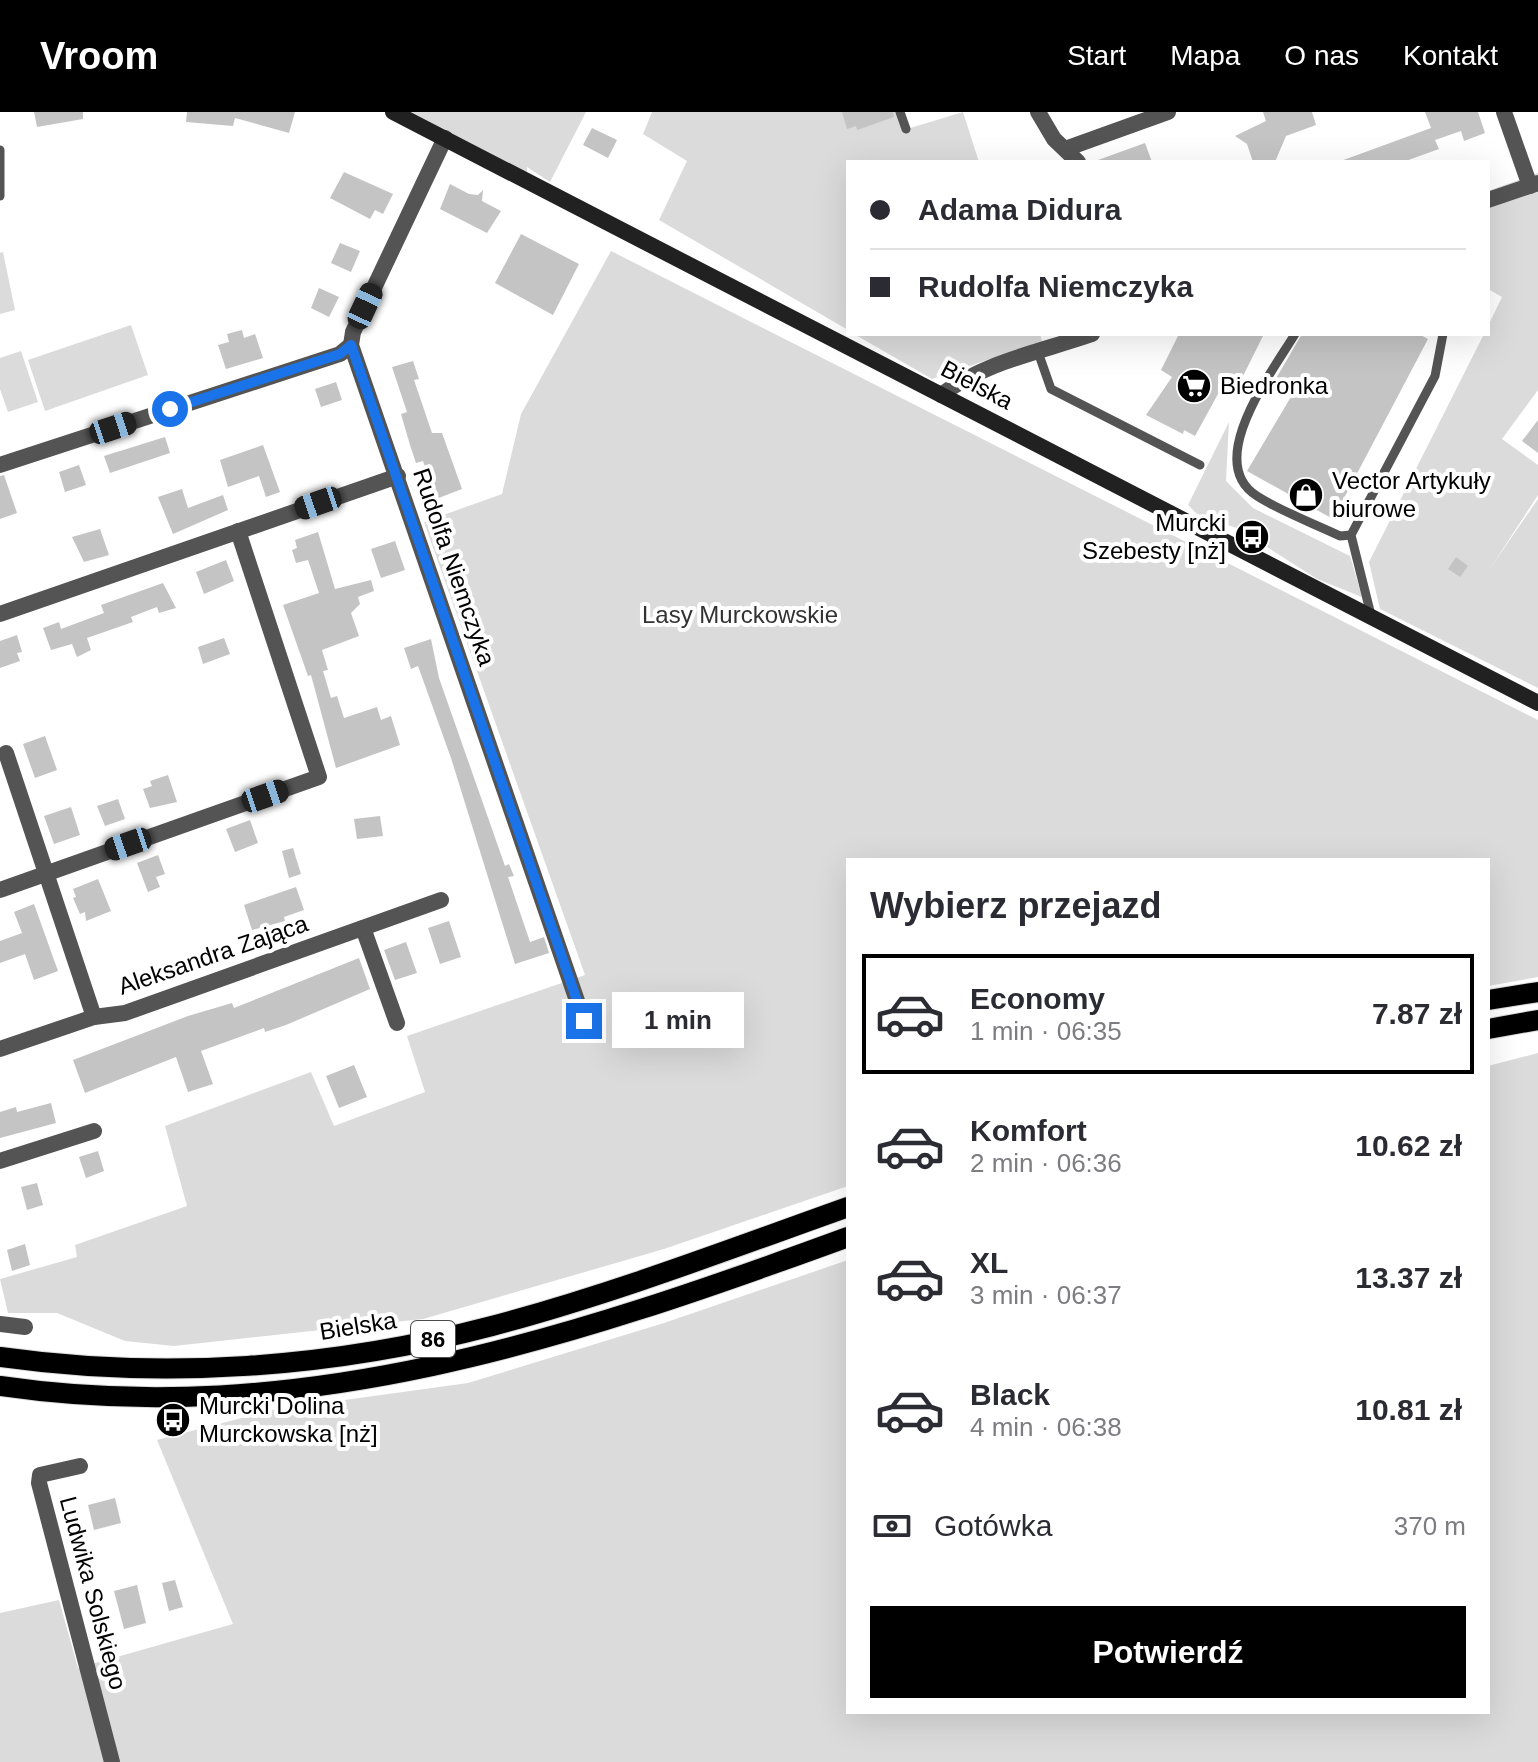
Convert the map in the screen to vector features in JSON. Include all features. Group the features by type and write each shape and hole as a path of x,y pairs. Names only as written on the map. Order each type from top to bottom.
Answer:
{"main road":[{"path":"1490,1000 1538,992"},
{"path":"1490,1029 1538,1020"},
{"name":"Bielska","path":"0,1357 115,1368 201,1368 286,1363 384,1350 552,1308 846,1208"},
{"name":"86","path":"0,1386 81,1394 175,1397 296,1391 373,1379 537,1342 846,1238"}],"street":[{"name":"Bielska","path":"393,112 1538,703"},
{"path":"1038,112 1043,123 1076,160"},
{"path":"1065,149 1168,112"},
{"path":"1490,199 1534,185 1504,112"},
{"path":"0,465 340,354 351,345 353,332 445,138"},
{"path":"941,395 963,378 986,367 1086,336"},
{"name":"Rudolfa Niemczyka","path":"351,345 584,1021"},
{"path":"0,614 398,476"},
{"path":"0,890 319,777 238,531"},
{"path":"6,753 94,1017"},
{"name":"Aleksandra Zająca","path":"0,1049 94,1017 125,1013 441,900"},
{"path":"363,928 397,1023"},
{"path":"0,1161 94,1131"},
{"path":"0,1324 25,1327"},
{"name":"Ludwika Solskiego","path":"80,1466 48,1471 40,1475 39,1483 112,1762"}],"lane":[{"path":"900,112 906,129"},
{"path":"0,150 0,196"},
{"path":"1294,336 1252,406 1235,453 1237,475 1255,495 1340,536 1351,535"},
{"path":"1372,619 1351,535 1435,376 1443,336"},
{"path":"1038,352 1051,389 1200,465"}],"green space":[{"path":"393,112 586,112 550,182 527,167 527,181"},
{"path":"652,112 900,112 907,129 963,112 978,160 846,160 846,329 659,220 687,161 643,134"},
{"path":"1538,173 1538,390 1502,439 1538,465 1538,495 1491,567 1538,499 1538,688 1380,609 1369,562 1483,336 1490,336 1490,322 1502,297 1490,290 1490,190"},
{"name":"Lasy Murckowskie","path":"611,251 1538,720 1538,977 1490,986 1490,858 846,858 846,1187 664,1249 423,1319 174,1346 125,1341 57,1313 8,1313 0,1279 77,1257 75,1245 187,1206 165,1126 311,1072 334,1126 425,1092 407,1036 585,975 424,522 502,494 521,414"},
{"path":"3,252 15,310 0,314 0,253"},
{"path":"131,325 148,375 45,411 28,360"},
{"path":"857,336 1041,336 1042,341 932,379"},
{"path":"21,351 38,402 8,412 0,389 0,358"},
{"path":"1229,422 1226,481 1253,508 1350,556 1362,597 1317,579 1237,528 1200,517 1188,505"},
{"path":"1538,1053 1538,1762 0,1762 0,1613 59,1600 78,1668 233,1624 157,1440 272,1410 468,1383 664,1323 846,1261 846,1714 1490,1714 1490,1065"}],"building":[{"path":"34,112 83,112 83,119 37,127"},
{"path":"187,112 295,112 289,133 235,118 233,126 186,122"},
{"path":"842,112 893,112 894,117 857,130 856,126 847,129"},
{"path":"1263,112 1312,112 1316,125 1286,136 1276,160 1252,160 1247,144 1235,136 1266,121"},
{"path":"1425,112 1478,112 1485,133 1464,141 1461,131 1435,140 1439,149 1409,160 1343,160 1431,128"},
{"path":"592,128 617,140 608,158 583,145"},
{"path":"1145,143 1151,160 1098,160"},
{"path":"344,172 393,194 383,214 375,210 370,219 330,198"},
{"path":"450,184 469,194 478,195 483,190 482,201 501,211 487,233 440,209"},
{"path":"521,234 579,264 553,315 495,283"},
{"path":"340,243 360,251 351,272 331,263"},
{"path":"319,288 339,297 329,317 311,308"},
{"path":"242,330 244,338 255,334 263,358 226,369 218,345 229,342 227,334"},
{"name":"Biedronka","path":"1178,336 1263,336 1236,390 1224,383 1195,436 1184,430 1183,434 1146,415 1172,377 1161,370"},
{"path":"1301,336 1423,336 1428,339 1333,519 1247,471 1295,390 1275,380"},
{"path":"413,361 419,379 414,380 432,433 442,433 462,489 436,499 423,461 416,463 410,445 401,414 407,412 392,367"},
{"path":"336,382 342,400 321,407 315,389"},
{"path":"1538,420 1538,453 1522,441"},
{"path":"165,437 170,453 110,473 104,456"},
{"path":"263,445 280,492 266,497 259,476 228,487 220,460"},
{"path":"79,465 86,485 65,492 59,472"},
{"path":"4,475 17,513 0,519 0,476"},
{"path":"182,489 188,508 223,495 228,510 173,534 158,497"},
{"path":"100,529 109,555 84,562 72,537"},
{"path":"318,532 335,589 371,580 374,591 358,597 360,604 351,613 359,636 322,650 328,670 323,671 331,698 337,696 344,718 377,707 381,720 391,716 400,745 336,768 311,675 308,676 283,605 319,593 308,560 296,563 292,550 297,548 295,540"},
{"path":"395,541 405,570 381,578 371,549"},
{"path":"1456,557 1468,566 1460,577 1448,569"},
{"path":"226,560 234,581 204,594 196,572"},
{"path":"163,583 176,608 159,613 157,607 131,617 133,622 87,638 91,650 77,657 72,644 51,650 43,628 59,622 61,629 104,613 101,605"},
{"path":"17,635 22,652 17,653 20,661 0,668 0,641"},
{"path":"224,638 230,654 203,664 198,647"},
{"path":"431,639 439,678 505,866 509,864 514,876 508,877 530,942 544,937 549,953 515,964 451,758 418,666 411,669 404,648"},
{"path":"45,736 57,770 35,778 23,744"},
{"path":"168,775 177,802 150,808 143,789 152,786 150,781"},
{"path":"118,799 125,819 105,826 97,806"},
{"path":"71,807 80,835 54,844 44,816"},
{"path":"380,816 383,836 357,839 354,819"},
{"path":"250,820 258,843 235,852 226,829"},
{"path":"293,848 301,874 289,878 282,851"},
{"path":"158,855 165,874 156,877 160,887 148,892 137,863"},
{"path":"98,879 111,911 86,921 85,912 80,914 73,898 76,897 73,889"},
{"path":"296,887 304,910 284,917 285,921 252,930 244,905"},
{"path":"34,904 58,971 34,980 25,954 0,963 0,941 22,933 14,912"},
{"path":"449,921 461,957 440,964 428,928"},
{"path":"406,942 417,973 395,980 384,950"},
{"path":"359,958 370,989 286,1025 265,1032 264,1028 201,1051 213,1084 188,1092 176,1057 85,1093 73,1060 188,1016 232,1003 234,1008"},
{"path":"354,1065 367,1097 339,1108 326,1076"},
{"path":"51,1103 56,1123 0,1138 0,1112 16,1107 17,1112"},
{"path":"98,1151 104,1171 86,1178 79,1157"},
{"path":"37,1183 43,1205 27,1210 21,1187"},
{"path":"25,1244 30,1265 12,1271 7,1250"},
{"path":"115,1498 121,1523 94,1530 88,1505"},
{"path":"175,1580 183,1607 169,1611 162,1583"},
{"path":"137,1585 146,1623 124,1629 114,1591"}],"place":[{"name":"Biedronka","path":"1194,386"},
{"name":"Vector Artykuły biurowe","path":"1306,495"},
{"name":"Murcki Szebesty [nż]","path":"1252,537"},
{"name":"Murcki Dolina Murckowska [nż]","path":"173,1420"}],"route":[{"path":"170,409 340,354 351,345 584,1021"}]}
